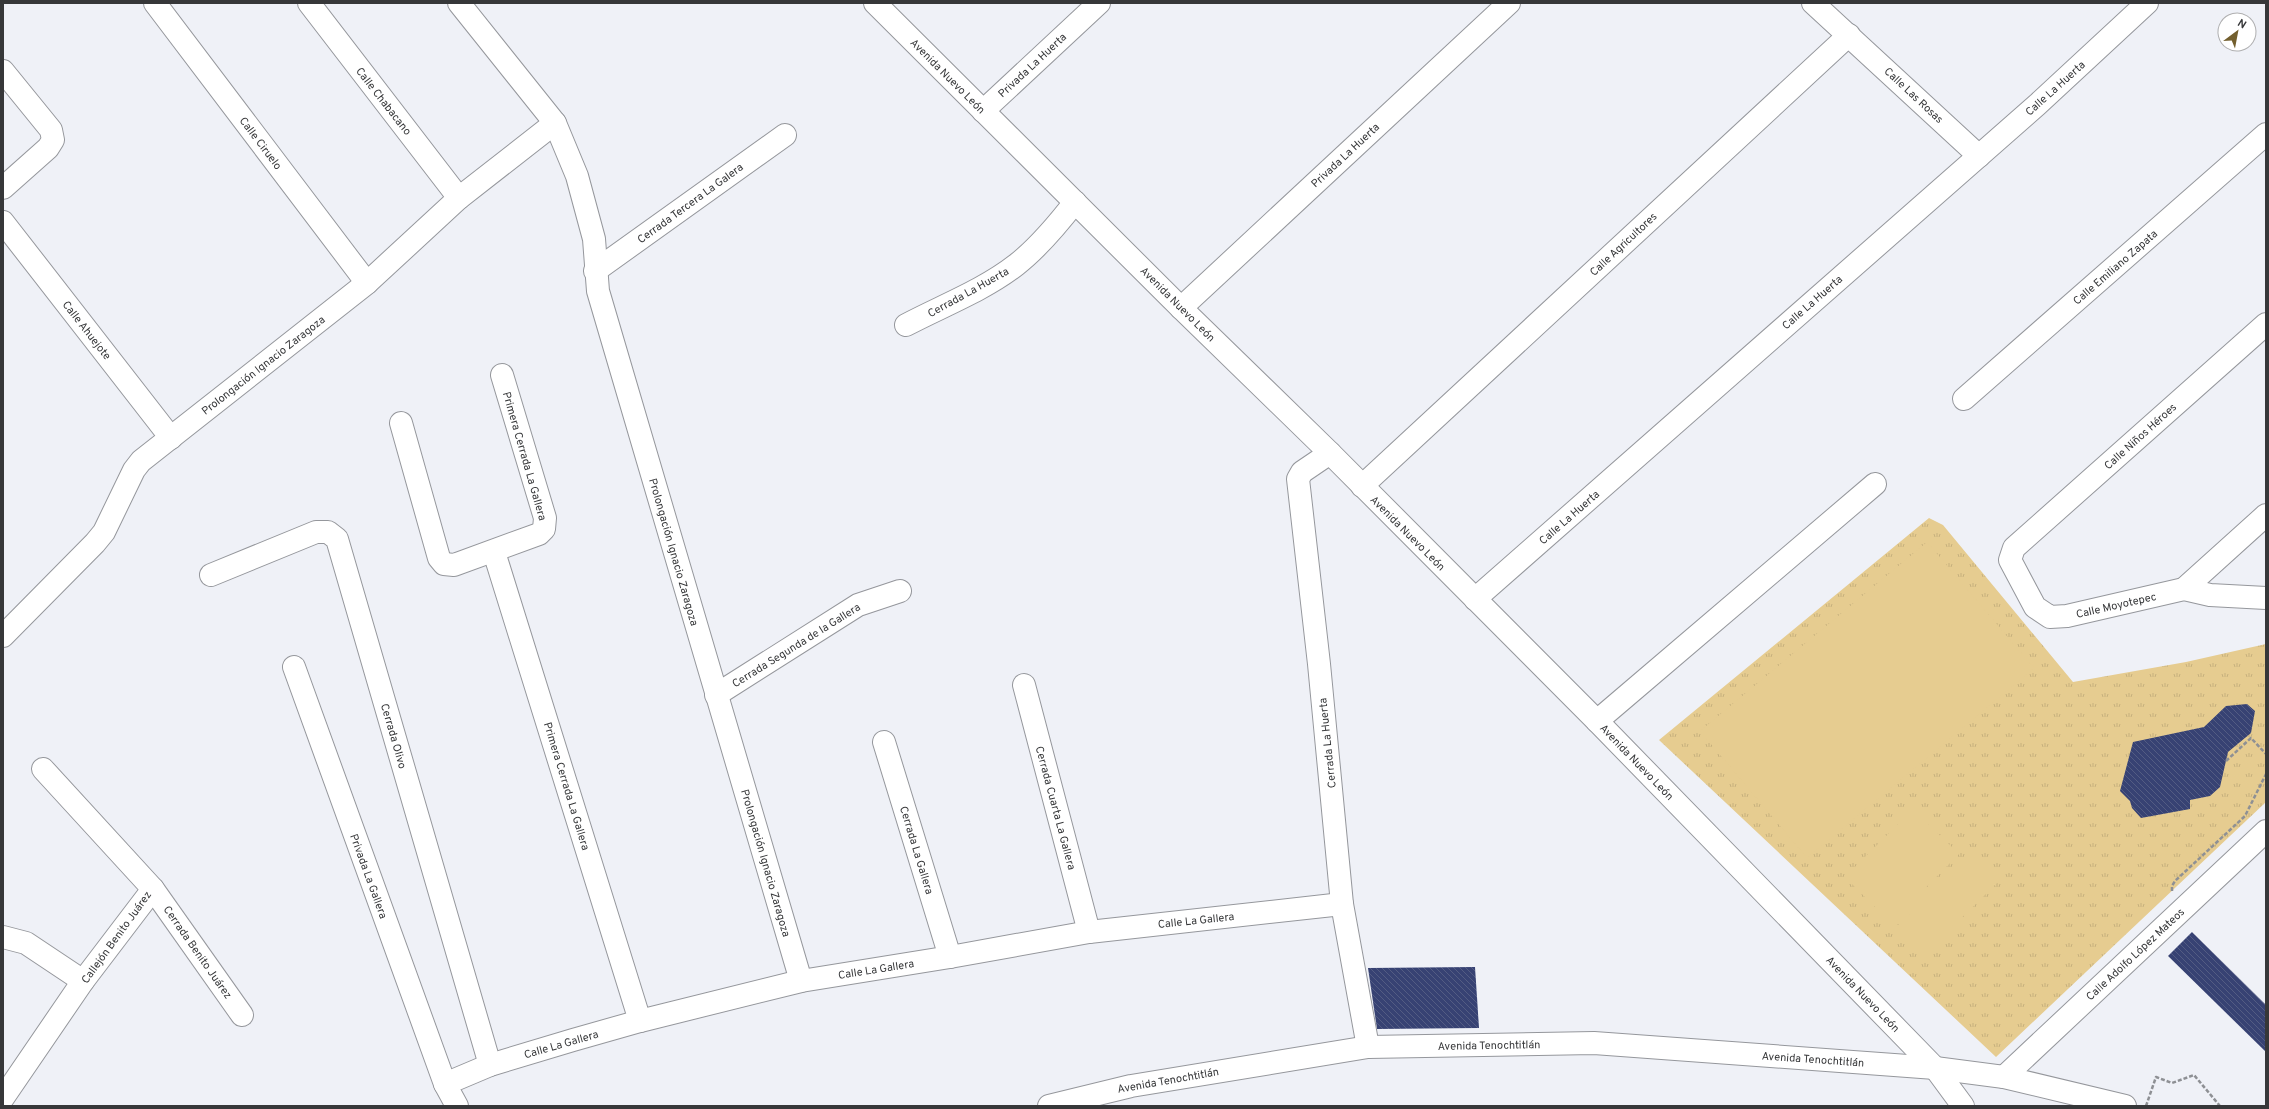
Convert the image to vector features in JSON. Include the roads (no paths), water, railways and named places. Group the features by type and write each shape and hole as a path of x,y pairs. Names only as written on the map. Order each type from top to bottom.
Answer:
{"street":[{"name":"Calle Ciruelo","path":"155,3 367,283"},
{"name":"Calle Chabacano","path":"309,3 459,198"},
{"name":"Prolongación Ignacio Zaragoza","path":"459,3 555,123 581,190 594,238 595,271 598,291 801,981"},
{"name":"Avenida Nuevo León","path":"875,3 1181,308 1330,453 1597,721 1935,1068 1963,1106"},
{"name":"Privada La Huerta","path":"983,111 1099,3"},
{"name":"Privada La Huerta","path":"1181,308 1508,3"},
{"path":"1814,3 1849,35"},
{"name":"Calle La Huerta","path":"1475,599 1979,156 2147,3"},
{"name":"Calle Las Rosas","path":"1849,35 1979,156"},
{"name":"Calle Agricultores","path":"1362,486 1849,35"},
{"path":"3,71 51,130 53,140 48,148 3,188"},
{"name":"Prolongación Ignacio Zaragoza","path":"3,636 96,543 112,517 134,470 142,461 367,283 459,198 555,123"},
{"name":"Calle Emiliano Zapata","path":"1964,399 2266,134"},
{"name":"Cerrada Tercera La Galera","path":"595,271 785,135"},
{"name":"Cerrada La Huerta","path":"906,325 991,281 1016,265 1056,227 1075,202"},
{"name":"Calle Ahuejote","path":"3,222 171,438"},
{"name":"Calle Niños Héroes","path":"2014,548 2266,324"},
{"name":"Primera Cerrada La Gallera","path":"401,422 439,558 444,564 454,565 494,552 539,534 544,529 545,518 502,375"},
{"name":"Cerrada La Huerta","path":"1330,453 1302,472 1298,479 1319,664 1342,904 1368,1047"},
{"path":"1597,721 1875,484"},
{"path":"2184,589 2266,515"},
{"name":"Cerrada Olivo","path":"211,575 316,532 328,532 336,539 490,1065"},
{"name":"Calle Moyotepec","path":"2014,548 2010,560 2035,607 2050,617 2067,616 2184,589 2210,595 2266,598"},
{"name":"Primera Cerrada La Gallera","path":"494,552 640,1021"},
{"name":"Cerrada Segunda de la Gallera","path":"716,695 858,605 900,592"},
{"name":"Privada La Gallera","path":"294,667 445,1084"},
{"name":"Cerrada Cuarta La Gallera","path":"1024,685 1089,932"},
{"name":"Cerrada La Gallera","path":"884,742 950,957"},
{"name":"Callejón Benito Juárez","path":"3,1098 83,981 153,889 43,769"},
{"name":"Calle Adolfo López Mateos","path":"2004,1077 2266,830"},
{"name":"Cerrada Benito Juárez","path":"153,889 242,1015"},
{"name":"Calle La Gallera","path":"445,1084 490,1065 640,1021 801,981 950,957 1089,932 1342,904"},
{"path":"3,938 26,943 83,981"},
{"name":"Avenida Tenochtitlán","path":"1048,1106 1131,1086 1368,1047 1594,1043 1935,1068 2004,1077 2125,1106"},
{"path":"445,1084 457,1106"}]}
